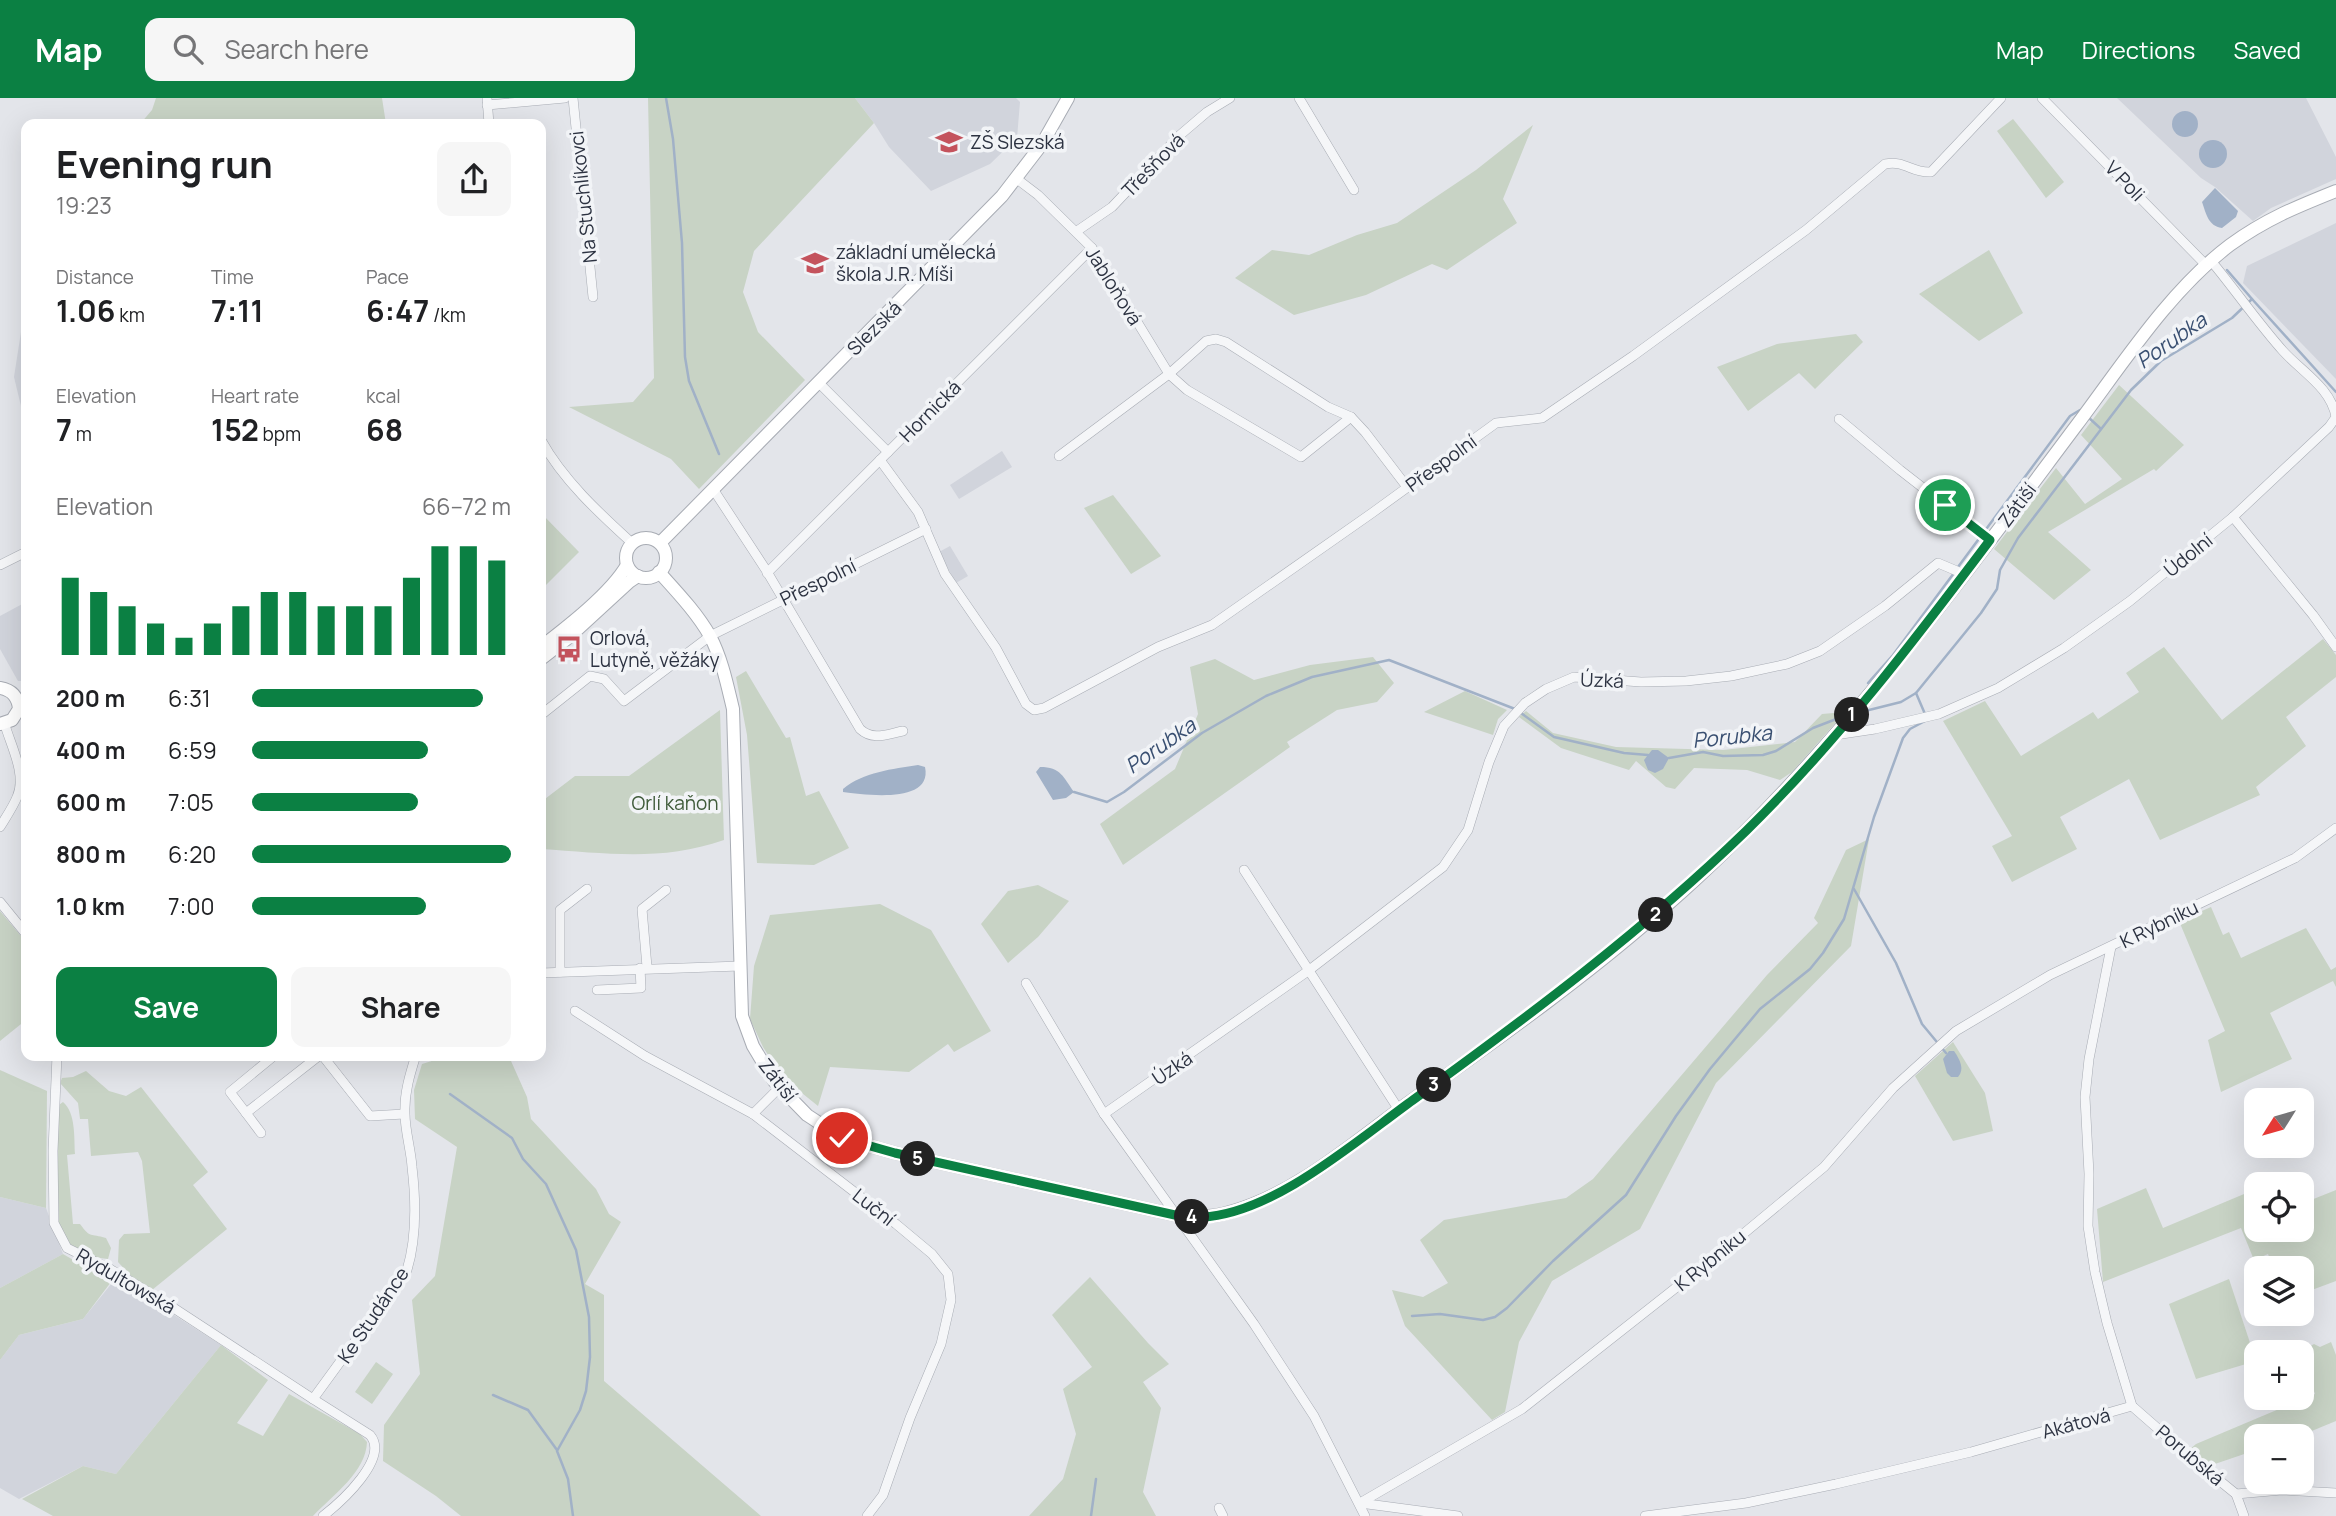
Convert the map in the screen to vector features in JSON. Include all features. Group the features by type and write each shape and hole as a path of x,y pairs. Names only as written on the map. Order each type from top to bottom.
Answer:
{"street":[{"path":"489,119 487,101 565,98"},
{"name":"Na Stuchlíkovci","path":"573,98 593,297"},
{"name":"Slezská","path":"660,543 969,232 1017,179 1042,144 1069,98"},
{"name":"Třešňová","path":"1077,232 1112,207 1180,135 1207,112 1230,98"},
{"path":"1299,98 1354,190"},
{"name":"Přespolní","path":"880,460 918,512 945,574 996,648 1026,704 1034,710 1044,708 1158,647 1212,625 1496,423 1542,418 1633,356 1806,230 1885,164 1897,162 1919,172 1931,172 2001,98"},
{"name":"V Poli","path":"2042,98 2210,264"},
{"name":"Jabloňová","path":"1017,179 1038,195 1092,248 1169,374 1187,390 1301,457 1351,417"},
{"name":"Zátiší","path":"659,572 685,601 709,636 723,669 733,709 743,1016 753,1046 780,1087 807,1115 842,1138 895,1153 1175,1215 1202,1217 1228,1213 1269,1198 1325,1164 1556,995 1652,918 1747,830 1897,663 2172,300 2227,247 2275,216 2336,191"},
{"name":"Hornická","path":"767,573 1092,248"},
{"name":"Údolní","path":"1835,735 1939,714 1998,688 2064,648 2130,601 2234,517 2316,440 2336,417 2334,405 2323,390 2283,351 2210,264"},
{"path":"1059,456 1169,374 1206,341 1216,339 1226,342 1328,407 1351,417 1407,487"},
{"path":"819,383 888,452"},
{"path":"1839,419 1990,540"},
{"path":"546,449 586,498 632,543"},
{"path":"713,489 767,573 860,730 875,737 903,731"},
{"path":"2234,517 2314,615 2336,647"},
{"name":"Přespolní","path":"546,712 590,676 604,679 624,701 709,636 926,529"},
{"path":"642,538 660,543 665,561 659,572 649,577 638,576 627,565 626,553 632,543 642,538"},
{"path":"0,565 21,554"},
{"name":"Úzká","path":"1104,1114 1308,971 1443,867 1468,830 1489,762 1504,726 1525,703 1546,689 1574,677 1641,682 1686,681 1731,676 1787,664 1819,651 1885,606 1938,564 1964,574"},
{"path":"546,644 616,580 627,565"},
{"path":"546,655 638,576"},
{"path":"0,688 12,692 21,699"},
{"path":"0,827 20,787 12,720 21,703"},
{"name":"K Rybníku","path":"1360,1503 1522,1409 1725,1249 1824,1167 1877,1105 1956,1031 2050,975 2295,858 2336,828"},
{"path":"1244,870 1399,1110"},
{"path":"560,972 559,910 587,889"},
{"path":"597,990 640,988 643,968 642,909 666,890"},
{"path":"0,902 21,928"},
{"name":"Akátová","path":"1645,1516 1746,1503 1836,1484 1971,1452 2132,1406 2107,1323 2088,1226 2089,1174 2085,1097 2089,1059 2110,947"},
{"path":"546,973 740,966"},
{"path":"1026,983 1104,1114 1254,1324 1314,1416 1365,1516"},
{"name":"Luční","path":"575,1011 645,1056 753,1114 896,1224 932,1255 948,1275 951,1300 941,1344 910,1418 883,1495 867,1516"},
{"name":"Rydultowská","path":"57,1061 52,1151 54,1223 67,1248 110,1269 163,1301 313,1399"},
{"path":"261,1133 230,1092 268,1061"},
{"path":"246,1113 313,1061"},
{"path":"326,1061 370,1116 404,1114"},
{"name":"Ke Studánce","path":"313,1399 407,1270 412,1252 415,1218 412,1168 404,1114 407,1083 414,1061"},
{"path":"753,1114 780,1087"},
{"path":"313,1399 370,1434 375,1441 376,1452 369,1467 323,1516"},
{"name":"Porubská","path":"2132,1406 2236,1494 2282,1490 2336,1493"},
{"path":"2236,1494 2244,1516"},
{"path":"1360,1503 1458,1516"}],"shaded area":[{"name":"ZŠ Slezská","path":"855,98 1016,98 1020,102 1017,138 990,164 931,191 889,147"},
{"path":"2117,98 2306,98 2336,157 2336,179 2271,208 2253,221 2201,178"},
{"path":"2336,223 2336,379 2243,283 2247,266"},
{"path":"21,332 21,406 14,377"},
{"path":"1002,451 1012,467 959,499 950,485"},
{"path":"950,546 968,576 956,583 939,552"},
{"path":"21,605 21,681 18,681 0,649 0,616"},
{"path":"0,1197 46,1208 63,1254 0,1288"},
{"path":"116,1278 221,1345 116,1474 83,1466 19,1499 0,1488 0,1360 19,1335 83,1319"}],"green space":[{"path":"156,98 382,98 385,119 144,119 152,110"},
{"path":"648,98 855,98 874,123 754,251 743,292 758,332 805,380 699,489 671,459 569,407 633,402 654,378"},
{"path":"2013,119 2064,182 2046,198 1997,131"},
{"path":"1533,125 1503,199 1517,223 1447,270 1432,264 1366,295 1294,315 1235,278 1272,250 1309,255 1357,235 1397,223 1476,170"},
{"path":"1989,250 2023,313 1979,341 1919,294"},
{"path":"1856,334 1863,342 1815,389 1799,373 1748,411 1717,367 1777,344"},
{"path":"2119,385 2184,445 2156,471 2154,469 2048,532 2091,570 2054,600 1994,549 2056,468 2085,504 2122,479 2081,435"},
{"path":"1113,495 1161,556 1131,574 1084,508"},
{"path":"546,518 579,552 546,585"},
{"path":"2323,639 2336,655 2336,677 2286,717 2306,746 2256,787 2260,795 2160,840 2129,779 2060,817 2077,849 2012,882 1992,846 2012,836 1943,721 1985,701 2021,756 2093,712 2098,719 2139,692 2126,673 2164,647 2222,720"},
{"path":"1373,657 1394,683 1377,702 1337,710 1287,742 1290,747 1123,865 1100,824 1175,769 1198,714 1190,667 1215,659 1254,680 1310,665"},
{"path":"746,671 786,738 790,737 806,796 819,791 849,848 814,865 757,863 747,735 736,677"},
{"path":"1465,691 1507,710 1498,719 1493,735 1424,712"},
{"name":"Orlí kaňon","path":"720,710 724,840 701,847 656,854 546,849 546,798 575,776 629,776"},
{"path":"1526,711 1553,733 1616,747 1723,750 1795,742 1822,714 1845,712 1792,772 1780,780 1747,770 1694,768 1675,789 1666,787 1636,761 1629,770 1561,748 1519,717"},
{"path":"1869,839 1851,946 1716,1083 1640,1229 1552,1281 1519,1342 1505,1412 1492,1420 1405,1326 1392,1290 1423,1297 1448,1283 1420,1240 1444,1220 1566,1198 1593,1179 1767,975 1818,923 1814,918 1846,850"},
{"path":"1038,885 1069,901 1038,937 1008,963 981,924 1008,891"},
{"path":"880,904 931,930 991,1031 954,1052 948,1044 909,1072 830,1067 818,1106 782,1077 763,1047 750,1019 754,966 770,915"},
{"path":"2211,907 2223,935 2229,932 2241,958 2306,928 2331,970 2336,967 2336,987 2333,981 2270,1013 2292,1059 2221,1092 2208,1040 2225,1031 2179,921"},
{"path":"0,911 21,936 21,1024 0,1041"},
{"path":"1953,1042 1985,1093 1993,1131 1953,1141 1915,1076"},
{"path":"432,1061 511,1061 527,1097 531,1119 596,1189 609,1214 621,1222 585,1284 604,1295 604,1381 761,1516 461,1516 383,1461 384,1425 420,1374 412,1300 435,1276 457,1147 415,1119 414,1090 422,1064"},
{"path":"0,1070 47,1091 46,1208 0,1197"},
{"path":"86,1071 109,1091 126,1096 141,1087 208,1172 193,1185 227,1229 152,1290 131,1276 118,1262 119,1240 124,1234 150,1233 142,1161 138,1152 91,1156 88,1119 80,1119 78,1103 60,1083 62,1078 73,1077"},
{"path":"63,1102 70,1113 74,1133 75,1154 67,1155 73,1224 80,1224 91,1235 106,1238 111,1248 108,1259 92,1257 71,1245 57,1219 56,1107"},
{"path":"2146,1188 2163,1228 2244,1194 2244,1235 2241,1228 2103,1282 2097,1209"},
{"path":"2336,1190 2336,1281 2314,1289 2314,1256 2252,1256 2247,1242 2314,1242 2314,1199"},
{"path":"63,1254 111,1282 83,1319 19,1335 0,1360 0,1288"},
{"path":"1090,1277 1169,1364 1143,1382 1161,1408 1143,1492 1156,1516 1029,1516 1063,1479 1076,1434 1063,1389 1092,1367 1052,1315"},
{"path":"2229,1279 2249,1340 2244,1340 2244,1365 2196,1379 2169,1304"},
{"path":"2331,1342 2336,1355 2336,1421 2314,1430 2314,1424 2244,1424 2244,1454 2212,1465 2190,1449 2196,1444 2277,1410 2314,1410 2314,1344 2320,1347"},
{"path":"221,1345 268,1380 237,1423 263,1436 289,1394 360,1434 367,1442 365,1453 355,1473 313,1516 53,1516 22,1499 83,1466 116,1474"},
{"path":"376,1362 393,1374 372,1404 355,1392"}],"water":[{"path":"2185,111 2194,115 2198,124 2194,133 2185,137 2176,133 2172,124 2176,115"},
{"path":"2213,140 2223,144 2227,154 2223,164 2213,168 2203,164 2199,154 2203,144"},
{"path":"2215,188 2238,211 2236,217 2222,228 2211,222 2202,202"},
{"path":"1652,750 1658,750 1669,758 1663,769 1655,773 1648,770 1644,760"},
{"path":"918,765 925,767 925,779 919,787 909,792 867,795 843,792 851,783 869,775"},
{"path":"1040,767 1057,771 1074,792 1066,798 1053,800 1036,772"},
{"path":"1949,1051 1954,1051 1960,1061 1961,1071 1958,1077 1951,1077 1947,1073 1943,1059"}],"waterway":[{"path":"666,98 673,139 682,243 685,357 689,381 719,454"},
{"path":"2227,270 2252,299"},
{"name":"Porubka","path":"1861,712 1901,702 1916,693 1981,613 1997,589 2000,570 2018,538 2131,390 2161,361 2232,318 2252,299 2336,392"},
{"path":"1958,567 2070,416 2080,410"},
{"path":"2088,417 2100,428"},
{"path":"1868,683 1893,655 1954,573"},
{"name":"Porubka","path":"1074,792 1107,802 1202,733 1266,696 1312,677 1389,660 1515,709"},
{"path":"1916,693 1925,714"},
{"name":"Porubka","path":"1521,713 1554,737 1624,753 1648,755"},
{"name":"Porubka","path":"1669,758 1703,752 1723,756 1763,755 1776,751 1813,728 1844,716"},
{"path":"1412,1316 1440,1314 1483,1320 1495,1317 1626,1195 1676,1116 1710,1069 1760,1009 1810,969 1823,953 1844,919 1874,817 1903,738 1910,729 1925,721"},
{"path":"1854,889 1896,963 1922,1024 1946,1053"},
{"path":"450,1094 512,1138 523,1159 546,1184 576,1250 589,1317 590,1357 586,1391 580,1410 557,1451 568,1479 573,1516"},
{"path":"493,1395 528,1410 557,1450"},
{"path":"1091,1516 1096,1479"}],"place":[{"name":"ZŠ Slezská","path":"949,142"},
{"name":"základní umělecká škola J.R. Míši","path":"815,263"},
{"name":"Orlová, Lutyně, věžáky","path":"569,649"}],"route":[{"path":"842,1138 895,1153 1175,1215 1202,1217 1228,1213 1269,1198 1325,1164 1556,995 1652,918 1747,830 1897,663 1990,540 1945,505"}]}
